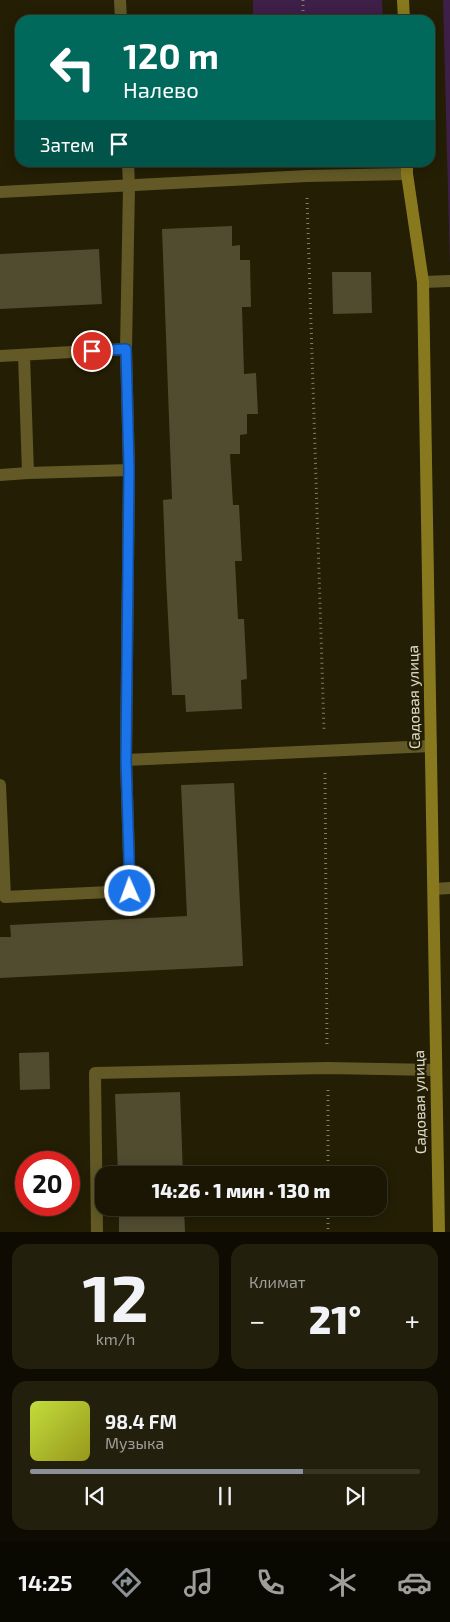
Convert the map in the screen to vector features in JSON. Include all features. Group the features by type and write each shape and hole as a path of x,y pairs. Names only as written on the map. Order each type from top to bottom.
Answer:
{"street":[{"path":"120,0 121,15"},
{"path":"403,0 404,15"},
{"path":"0,784 5,897 130,891 126,760 129,470 126,349 128,167"},
{"path":"0,192 307,176 407,168"},
{"name":"Садовая улица","path":"407,168 423,282 439,1232"},
{"path":"423,282 450,281"},
{"path":"0,356 126,349"},
{"path":"24,355 28,473"},
{"path":"0,475 129,470"},
{"path":"126,760 431,746"},
{"path":"434,889 450,888"},
{"path":"97,1232 95,1073 328,1068 436,1070"}],"path":[{"path":"303,0 304,15"},
{"path":"307,176 325,750 328,1166"},
{"path":"328,1216 328,1232"}],"shaded area":[{"path":"253,0 382,0 383,15 253,15"},
{"path":"443,0 450,0 450,268"}],"building":[{"path":"232,226 232,246 240,245 240,260 250,260 251,307 242,307 244,374 256,373 258,414 247,414 247,434 240,435 240,454 230,454 233,505 239,505 242,561 235,561 238,619 244,619 247,679 241,680 242,709 186,712 185,695 172,695 166,578 163,500 172,499 162,229"},
{"path":"99,249 102,304 0,309 0,254"},
{"path":"332,272 371,272 372,313 333,314"},
{"path":"234,783 243,966 0,978 0,937 11,937 10,925 187,916 181,785"},
{"path":"49,1052 50,1089 20,1090 19,1053"},
{"path":"180,1092 183,1166 118,1166 115,1094"},
{"path":"119,1216 184,1216 185,1232 119,1232"}],"route":[{"path":"92,351 126,349 129,470 126,760 130,891"}]}
